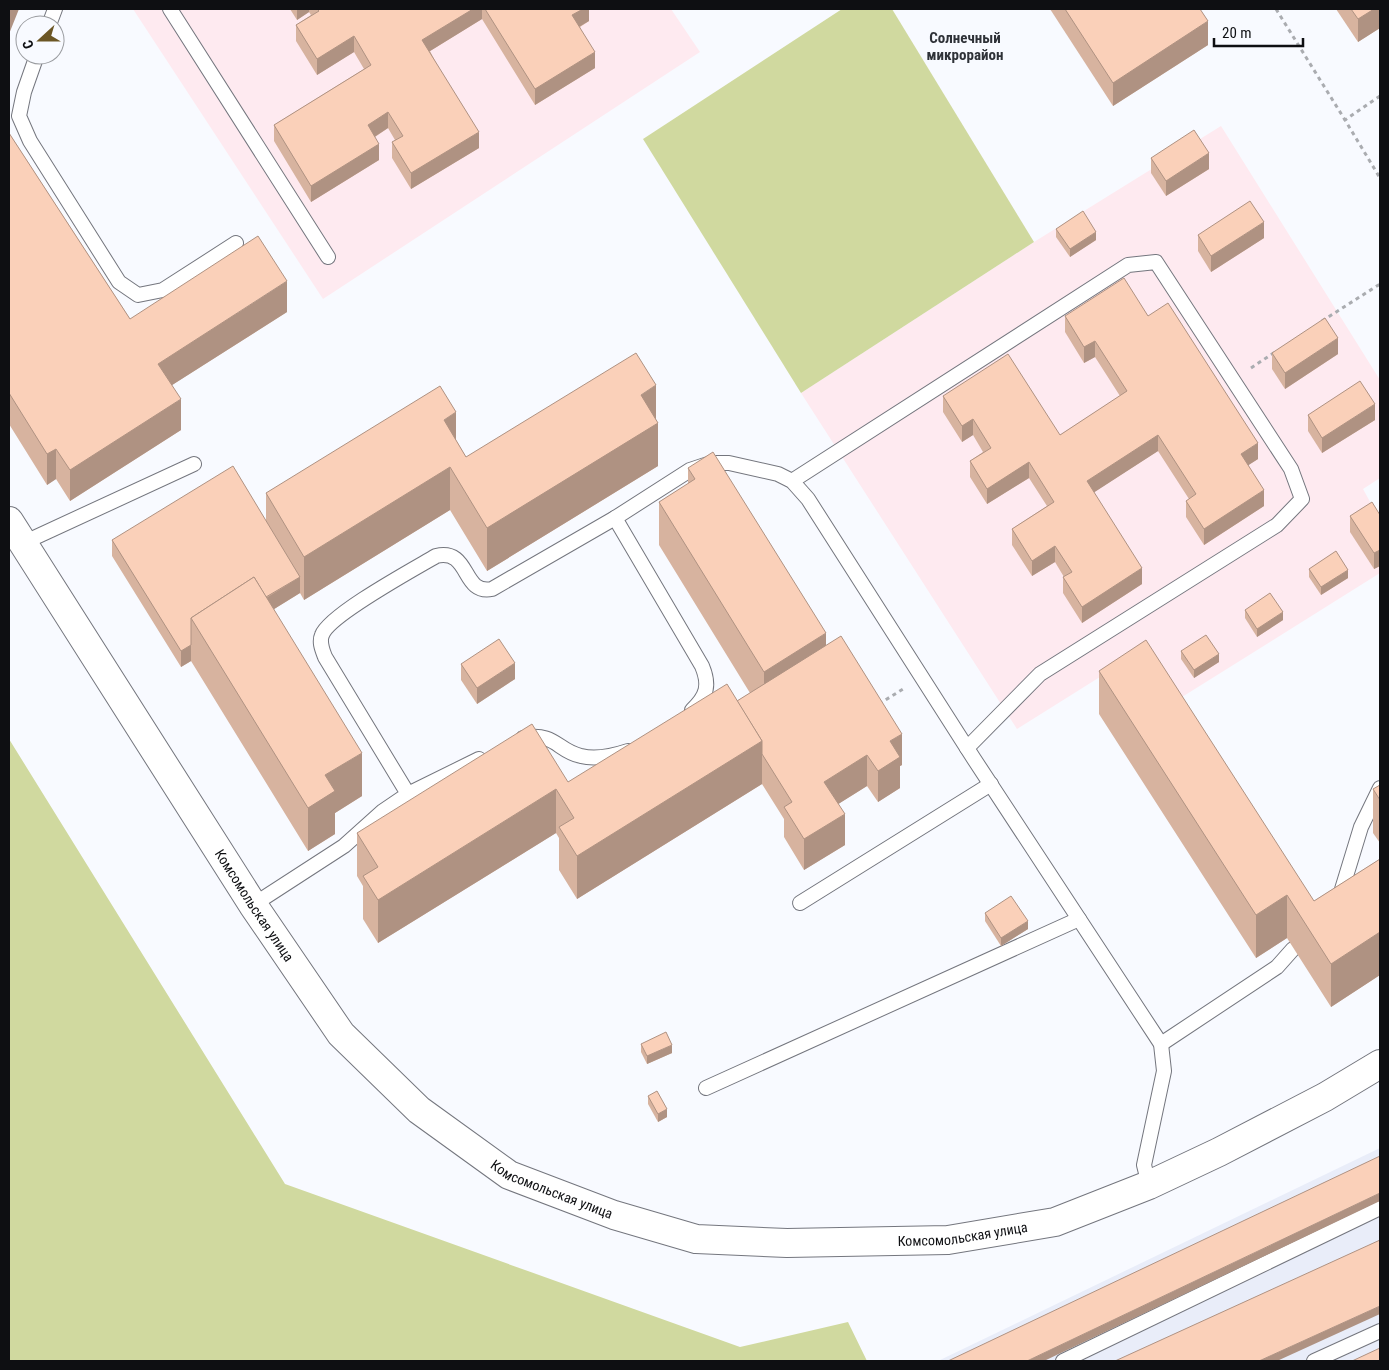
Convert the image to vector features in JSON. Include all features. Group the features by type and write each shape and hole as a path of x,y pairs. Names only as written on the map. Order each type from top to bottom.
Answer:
{"street":[{"name":"Комсомольская улица","path":"9,521 253,905 341,1034 419,1110 509,1175 614,1215 696,1239 786,1243 948,1240 1054,1222 1149,1185 1220,1152 1325,1097 1380,1064"}],"lane":[{"path":"170,9 328,257"},
{"path":"33,65 24,92 19,116 30,142 119,282 138,295 163,290 236,243"},
{"path":"792,481 1128,265 1156,262 1291,469 1302,499 1277,525 1040,674 967,748"},
{"path":"408,794 325,657 321,645 321,636 326,626 436,556 447,553 457,558 474,586 485,590 492,589 615,518 690,470 711,463 729,463 752,467 778,474 792,481 808,499 967,748 1161,1044 1164,1071 1144,1165 1149,1185"},
{"path":"23,543 194,464"},
{"path":"615,518 702,666 707,678 707,690 703,700 678,720"},
{"path":"512,742 535,736 552,740 580,756 596,757 616,755 640,746"},
{"path":"253,905 344,846 383,811 408,794 494,751"},
{"path":"800,903 991,784"},
{"path":"1334,909 1361,827 1380,788"},
{"path":"706,1088 1079,919"},
{"path":"1161,1044 1277,967 1293,949"},
{"path":"1063,1361 1380,1208"},
{"path":"1314,1361 1380,1330"}],"path":[{"path":"1276,9 1380,178"},
{"path":"1345,120 1380,96"},
{"path":"1315,326 1380,284"},
{"path":"1233,380 1282,348"},
{"path":"872,708 910,684"}],"shaded area":[{"path":"133,9 671,9 700,52 323,299"},
{"path":"1221,126 1380,380 1380,478 1363,489 1380,520 1380,573 1182,697 1135,655 1017,729 801,393 1034,242"},
{"path":"1380,1148 1380,1361 938,1361"}],"green space":[{"path":"842,9 892,9 1034,242 801,393 643,139"},
{"path":"9,739 285,1184 740,1347 848,1322 867,1361 9,1361"}],"building":[{"path":"317,9 473,9 422,40 479,132 411,173 392,142 403,136 388,112 368,125 379,144 311,186 274,125 371,65 354,36 317,59 296,25 319,11"},
{"path":"485,9 583,9 572,15 595,52 535,89"},
{"path":"1065,9 1200,9 1208,21 1113,83"},
{"path":"1351,9 1374,9 1358,19"},
{"path":"1194,130 1209,153 1166,181 1151,158"},
{"path":"9,133 130,319 258,236 287,281 158,364 181,399 70,470 56,449 47,454 9,393"},
{"path":"1250,201 1264,222 1211,256 1198,235"},
{"path":"1083,211 1096,232 1070,249 1056,229"},
{"path":"1124,278 1148,316 1168,303 1258,443 1241,454 1264,490 1204,529 1186,501 1196,494 1158,435 1087,481 1142,568 1082,607 1063,577 1072,572 1055,546 1032,561 1012,529 1054,502 1029,462 987,489 970,461 991,448 973,419 962,426 943,396 1008,354 1060,435 1127,391 1095,341 1084,347 1065,316"},
{"path":"1325,318 1338,338 1285,373 1272,353"},
{"path":"636,353 656,385 641,395 658,423 487,528 450,467 304,557 266,493 440,386 456,412 444,420 466,457"},
{"path":"1360,381 1375,404 1322,438 1308,415"},
{"path":"713,452 826,633 764,672 659,502 695,479 688,468"},
{"path":"233,466 300,577 266,597 254,577 191,618 191,645 181,651 112,540"},
{"path":"1372,502 1380,515 1380,550 1374,553 1350,516"},
{"path":"1336,551 1348,570 1321,587 1309,569"},
{"path":"254,577 362,753 325,775 335,791 308,808 191,618"},
{"path":"1270,593 1283,612 1257,629 1245,610"},
{"path":"1206,635 1219,654 1194,670 1181,651"},
{"path":"841,636 902,734 890,741 900,757 878,771 867,755 824,782 845,814 804,839 784,807 792,802 762,754 762,741 737,701"},
{"path":"499,639 515,663 477,688 461,664"},
{"path":"1146,640 1314,901 1380,859 1380,932 1331,964 1287,895 1256,915 1099,671"},
{"path":"727,684 762,741 577,856 559,827 574,818 556,789 378,900 363,876 378,867 357,833 532,724 568,782"},
{"path":"1380,785 1380,800 1373,789"},
{"path":"1011,896 1028,921 1001,938 985,913"},
{"path":"666,1032 672,1045 647,1056 641,1044"},
{"path":"657,1091 667,1109 658,1114 648,1096"},
{"path":"1380,1156 1380,1193 1027,1361 948,1361"},
{"path":"1380,1240 1380,1306 1259,1361 1115,1361"},
{"path":"1380,1348 1380,1361 1352,1361"}],"district":[{"name":"Солнечный микрорайон","path":"965,46"}]}
